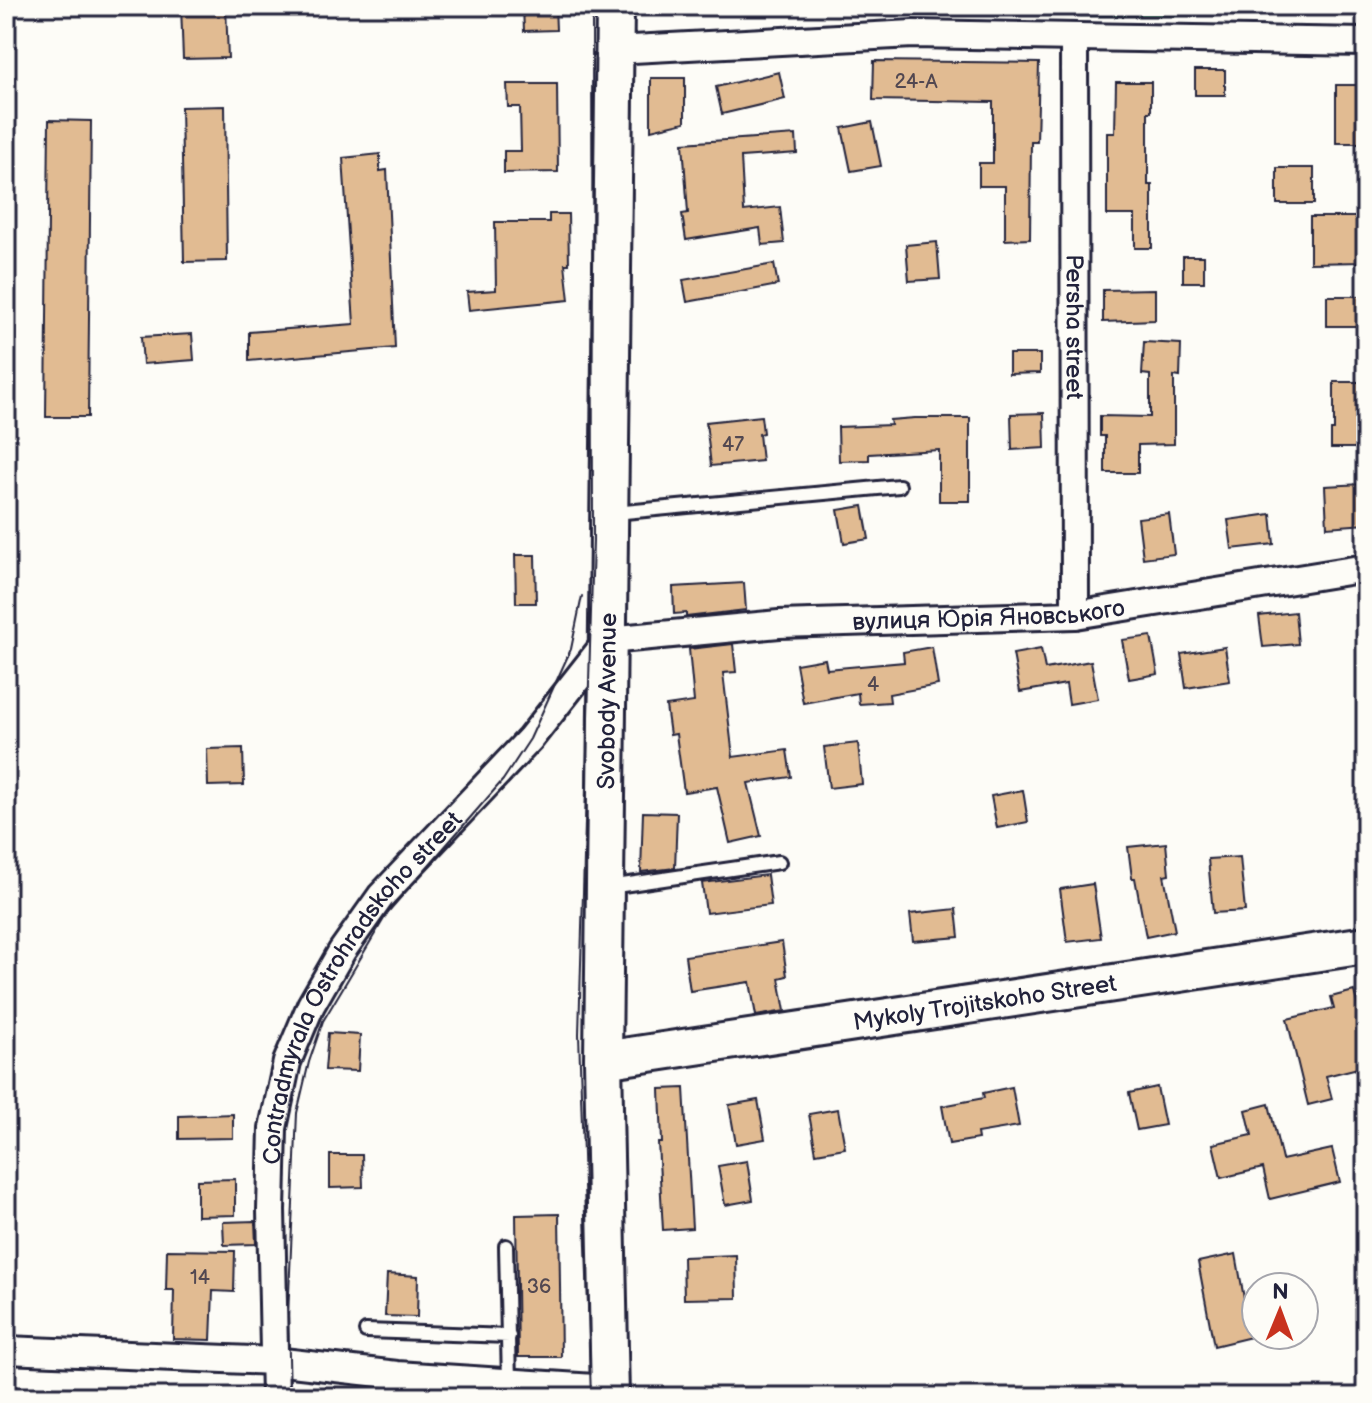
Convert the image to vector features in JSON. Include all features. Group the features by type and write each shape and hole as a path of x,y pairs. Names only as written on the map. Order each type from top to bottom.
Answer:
{"street":[{"name":"Svobody Avenue","path":"610,1393 603,1060 615,6"},
{"path":"614,50 913,34 1366,42"},
{"name":"Persha street","path":"1074,39 1075,615"},
{"name":"вулиця Юрія Яновського","path":"608,640 779,624 1075,615 1366,568"},
{"name":"Contradmyrala Ostrohradskoho street","path":"275,1397 271,1210 273,1128 287,1062 311,1005 342,951 381,896 530,739 608,640"},
{"name":"Mykoly Trojitskoho Street","path":"603,1060 1366,945"},
{"path":"6,1350 274,1361 610,1393"}],"lane":[{"path":"611,513 899,486"},
{"path":"606,887 779,862"},
{"path":"506,1246 509,1383"},
{"path":"366,1331 509,1336"}],"green space":[{"path":"1081,6 1245,6 1245,15 1081,16"}],"building":[{"path":"181,6 226,6 228,58 183,59"},
{"path":"523,6 555,6 556,30 524,31"},
{"path":"874,61 1039,63 1037,142 1031,142 1030,239 1005,240 1005,186 979,186 979,163 993,163 993,102 873,100"},
{"path":"1195,70 1225,70 1225,95 1195,95"},
{"path":"779,72 785,99 722,114 716,87"},
{"path":"651,78 685,78 685,122 651,130"},
{"path":"1116,82 1151,82 1148,185 1152,185 1152,248 1135,248 1135,215 1107,215 1107,133 1115,133"},
{"path":"507,84 557,84 558,172 504,173 504,151 521,151 520,107 508,107"},
{"path":"1336,85 1366,85 1366,143 1336,143"},
{"path":"225,106 227,261 184,262 181,107"},
{"path":"49,120 91,121 88,417 46,417"},
{"path":"872,122 881,166 851,171 842,128"},
{"path":"796,135 797,153 741,157 744,211 780,207 784,243 762,245 760,228 686,240 682,214 688,213 683,143"},
{"path":"380,154 380,171 387,170 395,348 249,361 249,332 354,324 343,158"},
{"path":"1277,168 1314,168 1314,204 1277,204"},
{"path":"549,214 568,214 569,264 565,264 569,300 469,310 467,292 496,290 495,222 549,222"},
{"path":"1310,217 1363,217 1363,262 1310,263"},
{"path":"937,242 940,279 909,281 906,245"},
{"path":"1183,256 1204,256 1204,282 1183,282"},
{"path":"774,264 778,285 687,302 683,280"},
{"path":"1155,289 1155,320 1103,322 1103,290"},
{"path":"1327,296 1362,296 1362,326 1327,326"},
{"path":"192,334 194,360 143,364 141,337"},
{"path":"1144,342 1181,344 1180,377 1174,376 1174,444 1138,445 1138,473 1105,473 1105,436 1100,436 1100,416 1150,417 1150,375 1142,374"},
{"path":"1009,354 1040,354 1040,373 1009,374"},
{"path":"1334,382 1362,382 1365,448 1331,448"},
{"path":"1044,413 1045,448 1012,450 1011,414"},
{"path":"761,416 762,461 711,466 706,422"},
{"path":"970,418 970,501 939,501 939,450 869,454 869,460 839,461 838,427 891,425 890,420"},
{"path":"1363,484 1366,524 1327,527 1325,486"},
{"path":"863,506 869,539 844,543 838,510"},
{"path":"1169,514 1174,554 1143,558 1138,518"},
{"path":"1271,514 1274,544 1232,549 1228,520"},
{"path":"515,555 535,555 536,603 516,603"},
{"path":"744,583 746,610 686,617 686,613 674,614 673,587"},
{"path":"1295,612 1298,644 1263,647 1259,616"},
{"path":"1151,636 1158,674 1129,679 1122,640"},
{"path":"733,644 736,672 723,673 733,757 787,750 791,777 748,783 761,836 730,843 717,787 684,792 676,734 670,735 666,706 694,702 689,649"},
{"path":"932,647 938,685 889,694 890,702 859,704 858,693 803,703 796,664 825,659 827,669 904,662 903,652"},
{"path":"1225,647 1230,681 1186,688 1181,654"},
{"path":"1041,649 1045,669 1091,661 1098,699 1069,704 1066,684 1020,692 1013,654"},
{"path":"858,743 862,784 829,788 824,747"},
{"path":"243,748 244,785 208,786 207,749"},
{"path":"1023,790 1028,822 997,828 991,796"},
{"path":"643,812 677,813 675,868 641,872"},
{"path":"1166,843 1169,874 1164,875 1175,931 1146,937 1128,847"},
{"path":"1240,857 1245,911 1213,913 1208,859"},
{"path":"767,875 771,905 706,913 702,883"},
{"path":"1093,884 1101,938 1067,942 1060,889"},
{"path":"956,909 959,937 913,941 910,914"},
{"path":"782,942 787,976 779,978 785,1011 756,1016 750,982 690,991 685,956"},
{"path":"1354,991 1366,1039 1366,1066 1326,1076 1332,1099 1308,1105 1287,1019 1334,1008 1331,997"},
{"path":"328,1033 360,1035 358,1071 325,1070"},
{"path":"1012,1087 1019,1126 977,1133 978,1139 949,1144 942,1106 984,1098 983,1093"},
{"path":"1157,1087 1165,1125 1137,1130 1129,1093"},
{"path":"684,1088 692,1228 663,1230 658,1143 662,1143 660,1089"},
{"path":"758,1100 765,1139 736,1144 729,1105"},
{"path":"1269,1104 1282,1160 1332,1149 1340,1182 1270,1199 1263,1168 1221,1178 1213,1144 1252,1135 1246,1110"},
{"path":"838,1109 845,1148 816,1153 809,1114"},
{"path":"233,1114 233,1138 179,1139 179,1116"},
{"path":"330,1155 362,1155 363,1187 330,1188"},
{"path":"747,1161 753,1200 725,1205 718,1166"},
{"path":"235,1179 235,1215 197,1216 197,1180"},
{"path":"559,1214 561,1357 518,1357 516,1215"},
{"path":"255,1221 256,1244 224,1245 223,1222"},
{"path":"167,1250 235,1251 234,1292 213,1291 211,1340 173,1339 174,1290 166,1290"},
{"path":"1236,1254 1240,1276 1240,1340 1214,1346 1198,1262"},
{"path":"736,1255 737,1298 684,1299 683,1257"},
{"path":"387,1274 418,1276 417,1317 385,1316"}],"tram line":[{"path":"591,1397 579,1034 593,541 592,6"},
{"path":"290,1397 288,1317 297,1113 323,1021 388,912 503,780 530,739 571,649 582,596"}]}
